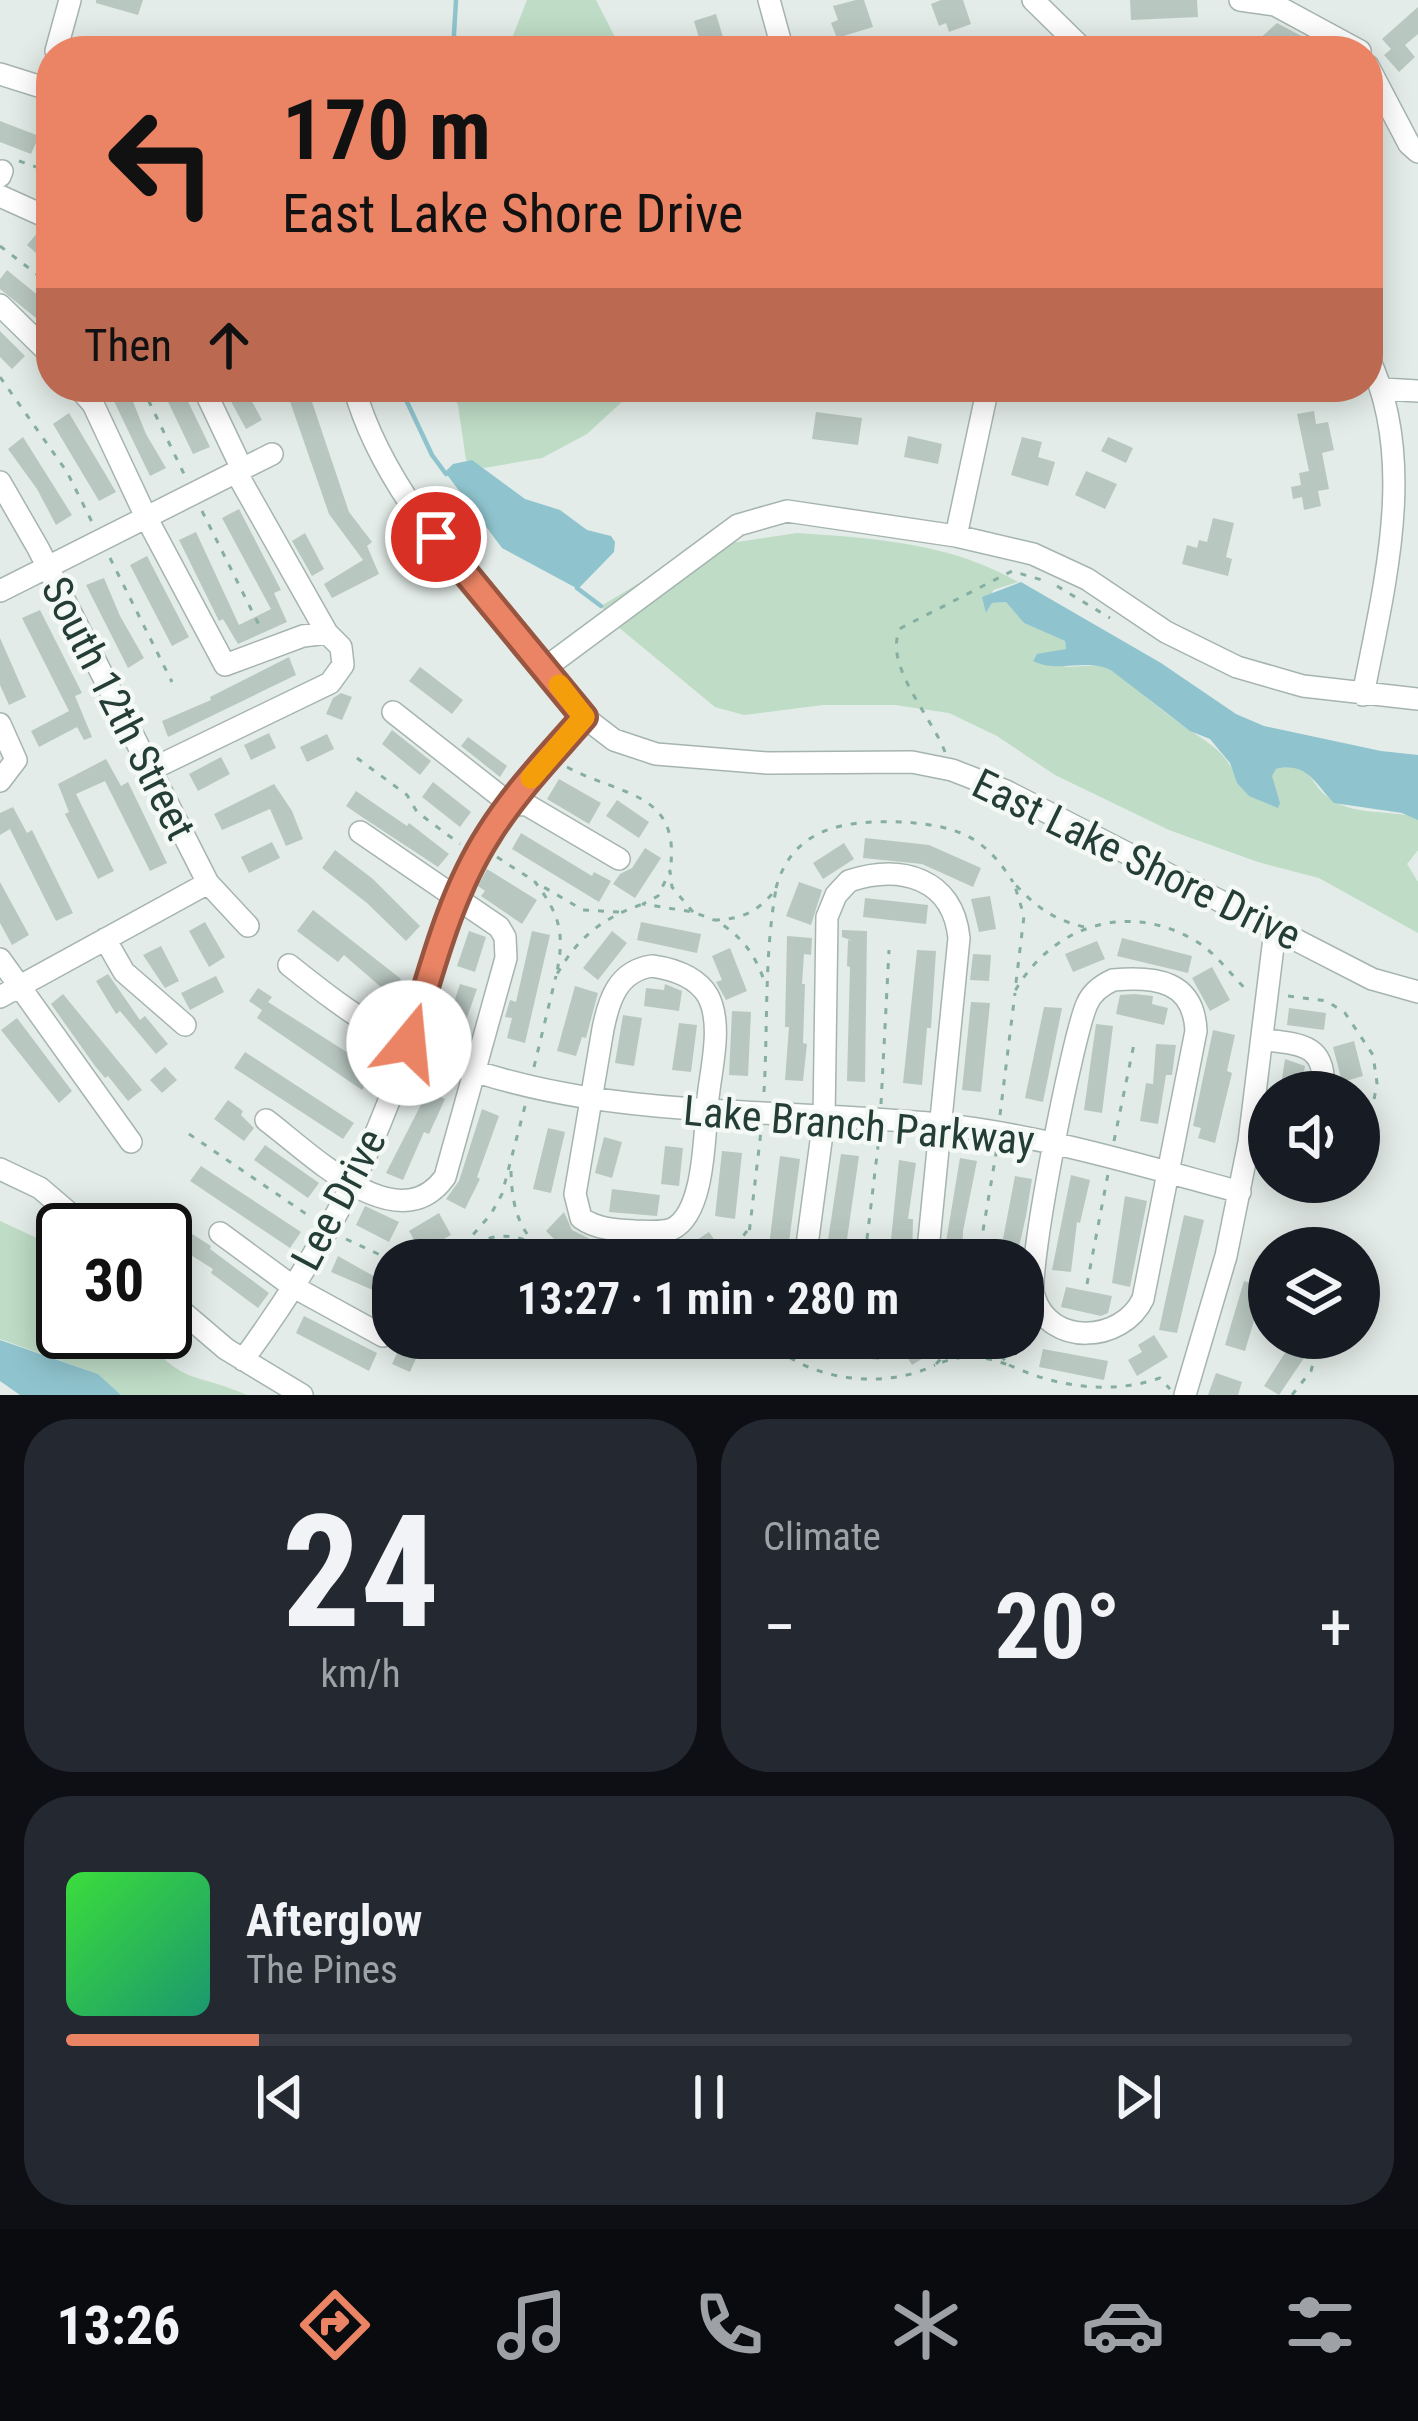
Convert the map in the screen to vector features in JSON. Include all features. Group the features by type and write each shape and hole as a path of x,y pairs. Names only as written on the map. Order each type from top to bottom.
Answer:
{"street":[{"path":"60,36 70,0"},
{"path":"770,0 779,36"},
{"path":"1033,0 1070,36"},
{"path":"1240,0 1275,5 1332,36"},
{"path":"0,74 36,80"},
{"path":"1383,95 1418,152"},
{"path":"0,196 36,212"},
{"path":"0,305 36,340"},
{"path":"1363,695 1397,502 1393,417 1384,389 1418,391"},
{"path":"91,402 146,518 225,665 303,636 327,633"},
{"path":"148,771 330,683 344,665 341,647 327,633 239,470 210,402"},
{"name":"East Lake Shore Drive","path":"360,402 382,459 412,508 584,717 614,740 656,754 767,764 912,762 952,770 1006,791 1372,979 1418,992"},
{"path":"956,536 985,402"},
{"path":"0,591 272,454"},
{"name":"South 12th Street","path":"0,482 208,883 248,926"},
{"path":"545,668 717,539 755,518 787,512 956,536 1062,566 1166,632 1238,667 1303,686 1418,699"},
{"path":"393,712 510,804 527,805 619,859"},
{"name":"Lee Drive","path":"243,1360 328,1229 380,1125 456,901 479,851 510,804 584,717"},
{"path":"0,724 16,760 0,782"},
{"path":"266,1120 351,1183 391,1202 406,1202 441,1184 507,945 499,927 360,832"},
{"path":"808,1239 824,1119 827,917 836,895 849,881 895,876 927,882 944,895 958,925 928,1239"},
{"path":"10,991 208,883"},
{"path":"1262,1071 1275,930"},
{"path":"105,939 124,972 185,1024"},
{"path":"0,959 10,991 130,1142"},
{"name":"Lake Branch Parkway","path":"289,964 344,1007 409,1043 476,1069 592,1096 706,1112 941,1125 1056,1142 1240,1192"},
{"path":"659,967 689,978 709,999 714,1039 706,1112 697,1190 685,1217 663,1231 629,1231 586,1223 577,1213 578,1168 610,998 632,971 659,967"},
{"path":"1120,979 1171,986 1192,1001 1196,1031 1170,1174 1147,1287 1138,1309 1123,1324 1102,1333 1070,1330 1042,1312 1032,1288 1078,1030 1094,992 1120,979"},
{"path":"1264,1040 1306,1048 1317,1054 1324,1071"},
{"path":"0,1169 40,1188 58,1203"},
{"path":"1185,1395 1248,1171"},
{"path":"220,1233 292,1286 372,1330"},
{"path":"192,1319 243,1360 302,1395"}],"path":[{"path":"6,169 36,171"},
{"path":"0,246 36,274"},
{"path":"0,377 68,472 172,682"},
{"path":"149,402 271,649"},
{"path":"941,741 895,658 895,639 902,628 1012,571 1050,582 1062,566"},
{"path":"536,882 558,921 563,944 556,976 580,939 619,912 658,896 674,848 668,824 653,806 569,768 552,754"},
{"path":"357,758 464,846 499,858 583,910 619,912"},
{"path":"643,904 716,920 744,942 758,961 765,983 776,890 785,863 816,834 838,824 872,821 952,830 974,839 998,860 1037,908 1057,920 1084,927 1038,957 1015,991 1024,916 1014,883"},
{"path":"670,871 672,887 693,912"},
{"path":"716,920 749,914 776,890"},
{"path":"867,1239 880,1121 889,950"},
{"path":"189,1134 328,1229 372,1251"},
{"path":"469,1239 502,1194 511,1163 516,1217 529,1239"},
{"path":"482,1239 490,1235 522,1239"},
{"path":"796,1359 848,1376 884,1380 913,1377 958,1356 978,1354 1035,1377 1090,1390 1142,1387 1160,1378 1175,1395"},
{"path":"935,1366 942,1359"},
{"path":"1004,1359 1009,1364"},
{"path":"1292,1395 1312,1371 1315,1359"}],"green space":[{"path":"527,0 596,0 614,36 513,36"},
{"path":"622,402 587,434 542,458 484,468 466,460 458,405"},
{"path":"797,533 911,545 992,569 1018,582 993,590 987,612 992,603 1006,602 1024,623 1065,641 1066,649 1033,658 1067,667 1103,665 1218,751 1237,783 1280,803 1271,776 1276,769 1297,768 1338,803 1414,816 1418,850 1407,864 1418,882 1418,933 1319,878 1169,830 1055,775 997,736 949,713 895,705 823,705 744,715 715,707 617,626 601,606 671,564 724,544"},
{"path":"0,1221 36,1238 36,1352 0,1339"},
{"path":"56,1359 165,1359 189,1375 247,1395 121,1395 98,1374"}],"water":[{"path":"472,460 525,499 560,510 587,530 611,536 614,552 578,589 502,548 445,472 453,464"},
{"path":"1021,582 1161,663 1236,714 1264,726 1418,755 1418,820 1402,813 1334,803 1310,776 1296,769 1276,769 1272,776 1278,808 1249,796 1210,739 1190,731 1112,671 1033,661 1037,654 1066,649 1065,641 1024,623 1006,602 992,603 986,613 982,597"},
{"path":"0,1340 36,1352 36,1359 55,1359 98,1374 121,1395 20,1395 0,1381"}],"building":[{"path":"96,0 143,0 138,15"},
{"path":"864,0 873,27 836,36 831,23 838,20 833,6"},
{"path":"963,0 971,24 949,32 946,23 939,26 931,4"},
{"path":"1130,0 1197,0 1198,17 1131,20"},
{"path":"1418,7 1418,34 1405,45 1415,57 1399,72 1384,55 1391,49 1383,38"},
{"path":"716,14 723,36 698,36 694,21"},
{"path":"1277,23 1301,36 1263,36"},
{"path":"0,121 36,135 31,154 0,142"},
{"path":"7,270 36,294 36,318 0,289"},
{"path":"0,331 25,356 12,369 0,357"},
{"path":"114,402 133,402 166,468 150,476"},
{"path":"168,402 188,402 210,447 193,454"},
{"path":"231,402 252,402 262,420 246,429"},
{"path":"290,402 312,402 349,512 372,542 367,546 379,574 332,598 324,584 363,560 329,514"},
{"path":"1314,411 1316,424 1328,422 1334,450 1322,453 1329,489 1318,491 1321,506 1304,510 1302,497 1293,499 1291,487 1301,485 1299,473 1309,471 1297,414"},
{"path":"816,412 862,418 858,445 812,439"},
{"path":"69,413 116,492 99,501 53,424"},
{"path":"908,436 942,444 938,464 904,457"},
{"path":"23,437 72,515 56,525 8,449"},
{"path":"1022,437 1042,442 1038,457 1055,462 1048,486 1011,475"},
{"path":"1108,437 1133,448 1126,463 1101,451"},
{"path":"1086,471 1117,484 1105,509 1075,495"},
{"path":"239,509 281,590 274,593 287,622 238,644 223,619 219,621 179,540 196,532 239,625 271,609 222,518"},
{"path":"1213,518 1234,523 1226,557 1232,559 1228,576 1182,564 1187,545 1197,548 1199,540 1207,542"},
{"path":"305,533 324,569 312,576 292,541"},
{"path":"147,556 189,637 172,646 130,565"},
{"path":"104,578 144,658 128,668 86,585"},
{"path":"40,610 82,693 75,696 92,737 84,740 77,727 39,747 31,731 69,711 22,618"},
{"path":"0,638 26,697 9,705 0,685"},
{"path":"289,657 296,675 168,737 162,721"},
{"path":"420,667 463,700 452,714 409,681"},
{"path":"341,693 352,697 342,720 326,714 333,698"},
{"path":"392,730 431,761 420,775 382,744"},
{"path":"269,733 276,748 251,760 244,745"},
{"path":"327,734 334,749 307,762 300,747"},
{"path":"468,737 507,766 500,777 461,746"},
{"path":"221,757 230,774 198,791 189,774"},
{"path":"106,759 121,786 128,782 167,863 150,871 105,781 76,794 114,871 98,879 65,814 69,812 58,784"},
{"path":"559,779 601,803 589,824 547,799"},
{"path":"433,782 471,812 460,827 422,797"},
{"path":"274,784 303,839 286,846 270,809 222,830 214,814"},
{"path":"356,791 449,854 438,867 362,817 346,806"},
{"path":"617,800 649,822 639,838 606,816"},
{"path":"13,807 27,833 32,830 73,913 56,921 10,829 0,835 0,813"},
{"path":"521,833 592,876 594,872 611,881 599,902 512,849"},
{"path":"865,838 929,845 981,868 973,887 922,864 863,858"},
{"path":"272,842 280,858 249,873 241,857"},
{"path":"844,843 854,859 823,879 813,863"},
{"path":"645,848 661,858 635,898 613,884"},
{"path":"335,850 373,879 420,926 406,941 322,868"},
{"path":"487,869 537,900 522,924 481,896 485,891 478,886"},
{"path":"0,882 29,935 12,945 0,923"},
{"path":"799,882 822,890 811,925 786,916"},
{"path":"990,896 996,929 979,932 971,899"},
{"path":"865,898 928,905 926,924 863,917"},
{"path":"313,910 401,979 389,994 344,955 338,962 297,931"},
{"path":"205,922 225,957 209,967 189,931"},
{"path":"641,922 701,934 697,953 637,940"},
{"path":"842,930 867,931 865,1082 847,1081 848,940 853,941 842,937"},
{"path":"469,931 486,937 475,972 457,966"},
{"path":"532,931 550,935 525,1043 507,1038 512,1018 505,1017 510,1000 516,1002"},
{"path":"612,931 627,943 598,980 583,968"},
{"path":"787,936 812,938 811,955 804,954 802,984 803,1043 807,1044 803,1081 785,1080"},
{"path":"1122,938 1192,956 1188,973 1117,956"},
{"path":"1097,941 1105,959 1073,972 1065,954"},
{"path":"161,946 179,981 165,988 143,955"},
{"path":"730,948 747,991 726,1000 716,982 722,980 712,956"},
{"path":"917,950 936,951 922,1085 903,1083"},
{"path":"973,954 991,955 989,981 970,980"},
{"path":"1212,967 1230,1000 1210,1011 1192,978"},
{"path":"108,974 140,1020 145,1016 168,1044 156,1054 120,1011 116,1014 96,981"},
{"path":"216,976 224,992 190,1010 181,993"},
{"path":"460,984 477,989 464,1026 448,1020"},
{"path":"665,984 682,991 679,1011 644,1006 646,988 664,990"},
{"path":"575,986 598,993 576,1056 557,1051"},
{"path":"258,988 272,997 268,1002 375,1070 362,1090 257,1018 262,1010 249,1001"},
{"path":"63,994 142,1090 128,1101 95,1066 51,1004"},
{"path":"1120,995 1153,996 1152,1004 1168,1008 1164,1025 1116,1014"},
{"path":"971,1002 990,1003 981,1092 962,1090"},
{"path":"1044,1007 1062,1008 1043,1102 1025,1098"},
{"path":"1289,1008 1326,1013 1324,1030 1287,1025"},
{"path":"732,1011 751,1012 748,1076 729,1075"},
{"path":"623,1015 642,1018 634,1066 615,1063"},
{"path":"17,1018 72,1091 59,1103 1,1030"},
{"path":"679,1023 697,1025 691,1072 672,1070"},
{"path":"1096,1024 1113,1026 1102,1113 1084,1110"},
{"path":"1213,1030 1235,1035 1227,1071 1232,1073 1215,1143 1198,1138 1201,1128 1193,1126"},
{"path":"1354,1041 1362,1071 1339,1071 1333,1047"},
{"path":"1156,1044 1176,1045 1158,1124 1140,1121 1146,1083 1153,1084"},
{"path":"245,1052 354,1123 343,1139 234,1068"},
{"path":"1285,1059 1305,1066 1304,1071 1283,1071"},
{"path":"165,1067 177,1080 162,1093 150,1080"},
{"path":"428,1091 445,1099 403,1180 386,1173"},
{"path":"228,1100 254,1128 244,1141 214,1119"},
{"path":"482,1109 499,1116 480,1179 465,1209 446,1199 459,1181"},
{"path":"548,1128 565,1132 551,1193 533,1189"},
{"path":"604,1137 622,1142 612,1178 595,1173"},
{"path":"265,1145 319,1183 308,1198 254,1160"},
{"path":"665,1146 683,1148 679,1186 661,1184"},
{"path":"722,1151 742,1153 735,1219 715,1216"},
{"path":"841,1154 859,1156 847,1239 828,1239"},
{"path":"780,1156 800,1159 789,1239 770,1239"},
{"path":"960,1158 977,1161 963,1239 946,1239"},
{"path":"899,1160 916,1163 908,1219 913,1219 913,1239 891,1239"},
{"path":"201,1166 301,1232 290,1248 190,1181"},
{"path":"1071,1175 1090,1180 1077,1222 1071,1272 1052,1270"},
{"path":"1015,1176 1032,1179 1021,1239 1003,1239"},
{"path":"612,1189 660,1195 657,1216 609,1212"},
{"path":"1125,1196 1147,1201 1130,1287 1112,1283"},
{"path":"365,1206 399,1222 390,1239 356,1225"},
{"path":"564,1212 572,1230 590,1239 554,1239 546,1231"},
{"path":"439,1213 451,1235 414,1239 409,1231"},
{"path":"1184,1215 1204,1220 1177,1333 1159,1330"},
{"path":"192,1234 269,1293 258,1308 211,1273 213,1269 192,1256"},
{"path":"338,1256 372,1275 372,1290 331,1272"},
{"path":"1244,1281 1248,1282 1245,1351 1225,1345"},
{"path":"1066,1287 1112,1296 1108,1313 1101,1316 1061,1307"},
{"path":"304,1316 372,1350 374,1359 369,1371 296,1333"},
{"path":"1154,1335 1168,1357 1137,1376 1128,1360 1142,1352 1138,1345"},
{"path":"1044,1349 1108,1361 1104,1380 1039,1367"},
{"path":"394,1359 416,1359 410,1372 392,1364"},
{"path":"1281,1359 1303,1359 1279,1395 1264,1386"},
{"path":"1216,1373 1242,1382 1238,1395 1208,1395"}],"waterway":[{"path":"454,36 456,0"},
{"path":"407,402 446,474"},
{"path":"577,588 601,606"}],"slow traffic":[{"path":"531,778 584,717 559,685"}],"route":[{"path":"409,1043 471,865 525,784 584,717 436,537"}]}
